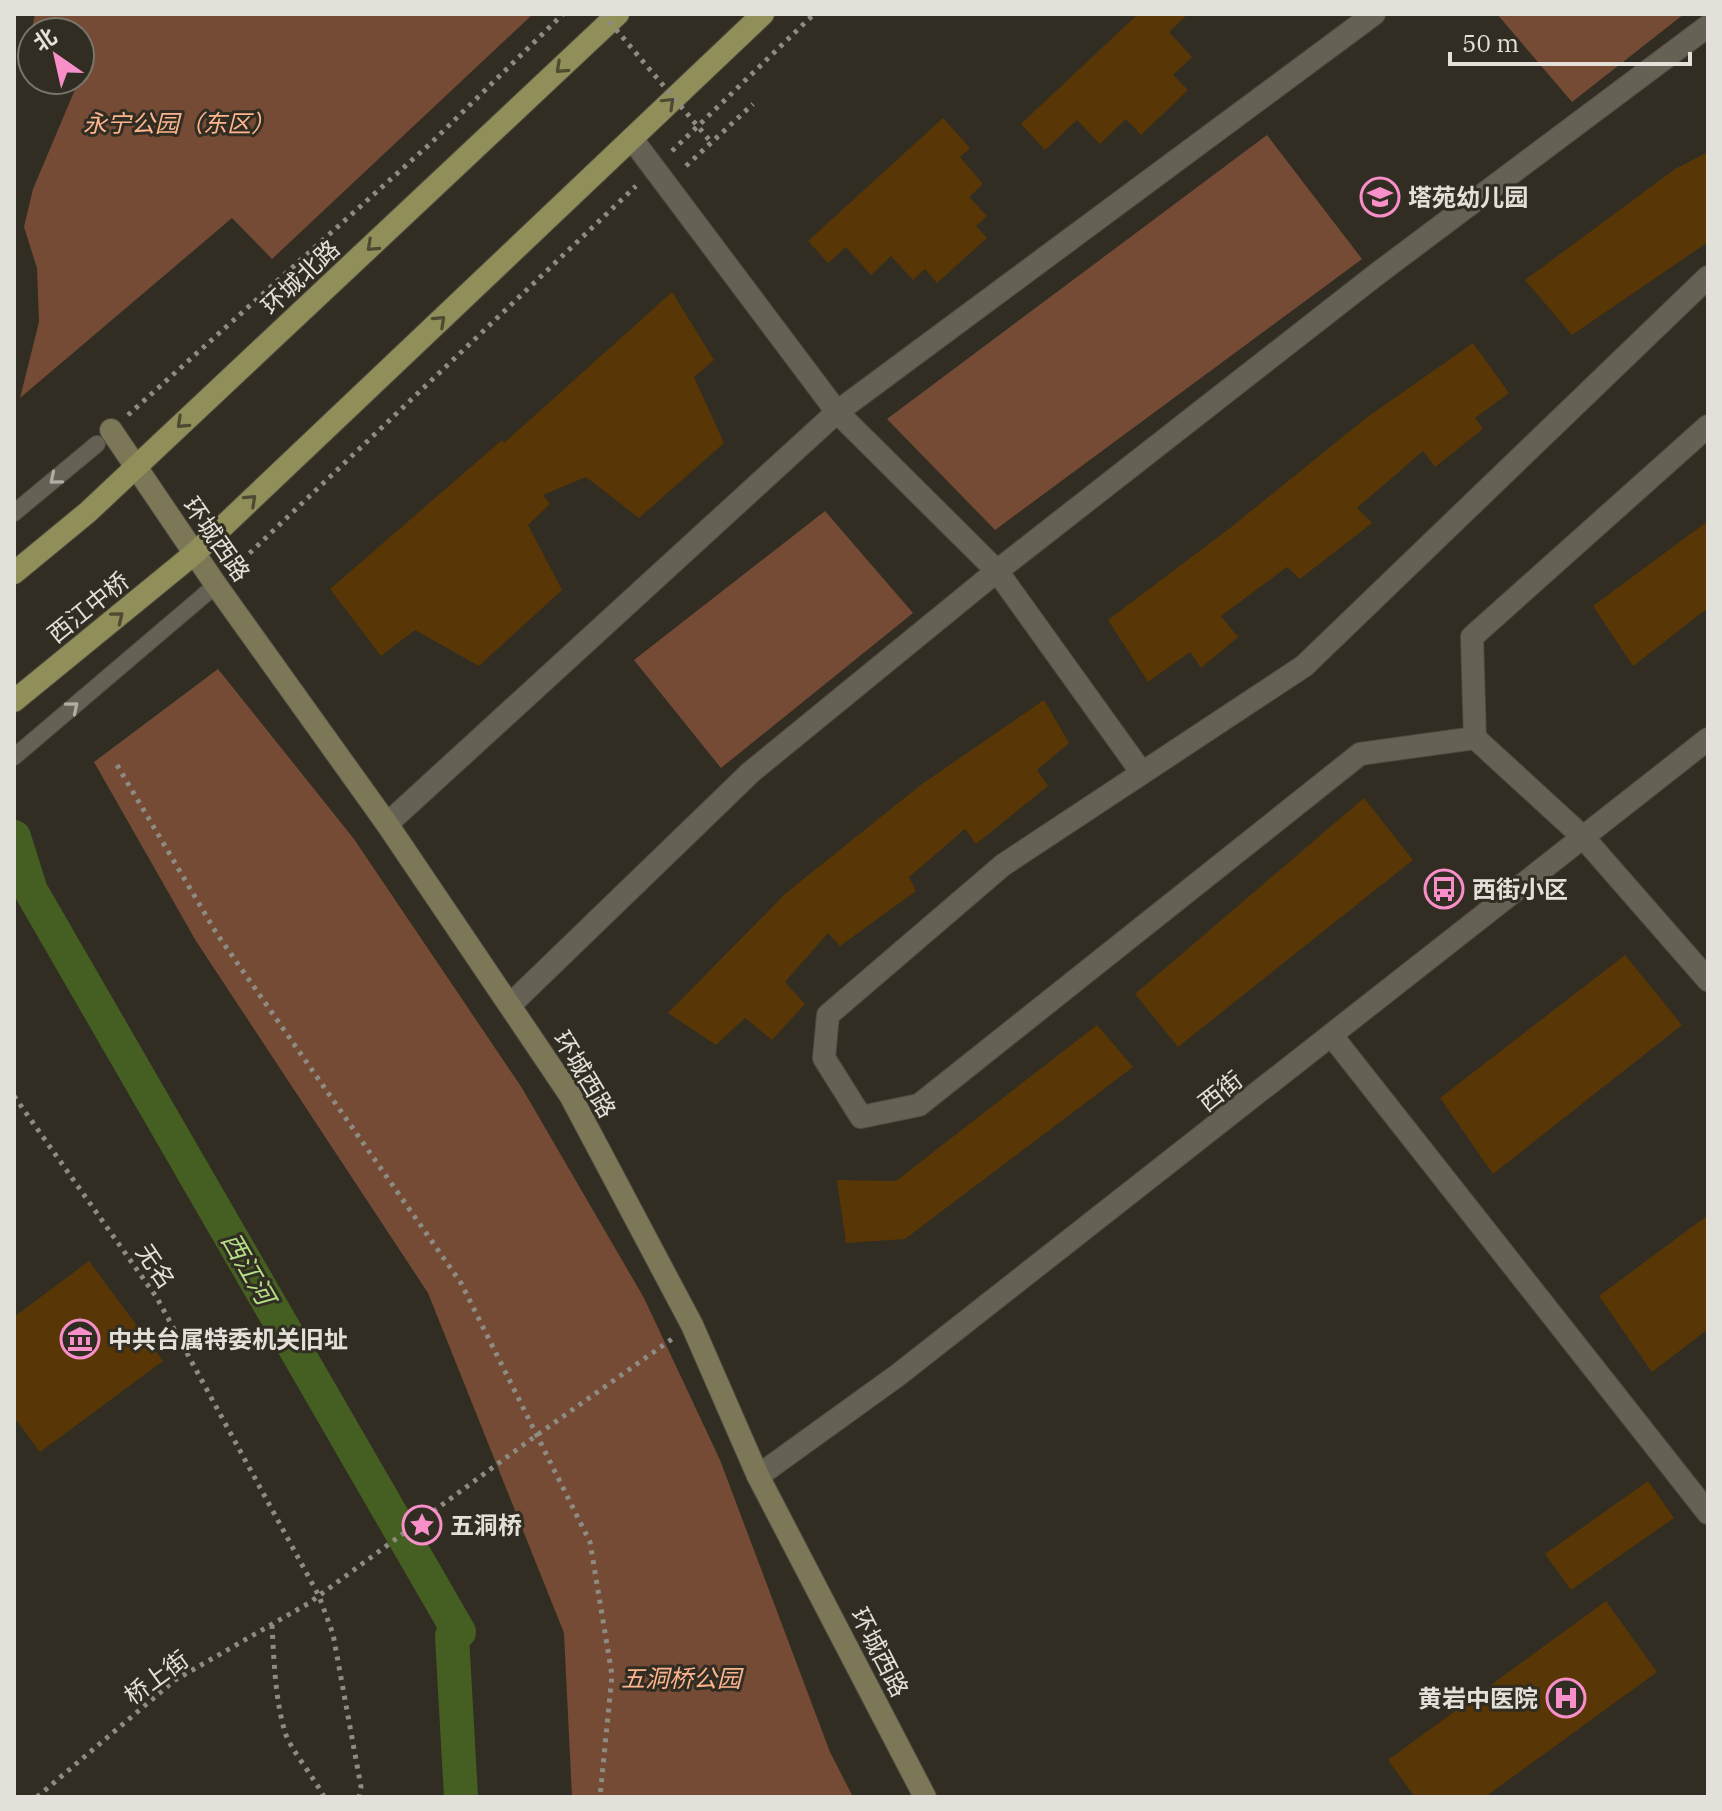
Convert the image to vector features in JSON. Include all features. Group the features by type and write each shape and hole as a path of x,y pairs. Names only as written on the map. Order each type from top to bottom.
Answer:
{"main road":[{"name":"环城北路","path":"14,573 88,512 618,14"},
{"path":"195,553 763,14"},
{"name":"环城西路","path":"104,437 135,468 387,824 570,1095 692,1325 758,1476 925,1797"},
{"name":"西江中桥","path":"14,701 195,553"}],"street":[{"path":"387,824 837,412 1374,14"},
{"path":"511,1004 751,772 997,571 1377,274 1708,26"},
{"path":"632,139 837,412 997,571 1142,773"},
{"path":"1475,738 1360,754 919,1105 861,1117 824,1058 828,1015 1003,865 1304,666 1708,277"},
{"path":"1708,426 1472,637 1475,738 1583,837 1708,980"},
{"name":"西街","path":"758,1476 898,1375 1708,739"},
{"path":"1332,1036 1708,1513"}],"lane":[{"path":"14,513 104,437"},
{"path":"14,757 216,585"}],"path":[{"path":"104,437 431,143 563,14"},
{"path":"603,14 711,142"},
{"path":"216,585 814,14"},
{"path":"683,168 753,104"},
{"path":"117,765 217,934 461,1283 590,1542 612,1675 600,1797"},
{"name":"无名","path":"14,1096 157,1298 319,1596 333,1634 361,1787 359,1797"},
{"path":"319,1596 536,1435 692,1325"},
{"name":"桥上街","path":"37,1797 175,1680 319,1596"},
{"path":"272,1625 274,1665 285,1734 324,1797"}],"green space":[{"name":"永宁公园（东区）","path":"533,14 272,259 232,218 20,398 39,322 37,268 24,227 33,189 72,96 96,96 96,16 35,16"},
{"path":"1497,14 1684,14 1572,102"},
{"path":"1267,135 1362,259 995,530 887,419"},
{"path":"825,511 913,613 721,768 634,660"},
{"name":"五洞桥公园","path":"218,669 354,839 522,1088 644,1298 720,1460 830,1752 853,1797 572,1797 564,1633 428,1293 196,941 94,762"}],"building":[{"path":"1138,14 1188,14 1169,32 1192,57 1173,75 1188,90 1141,135 1126,119 1100,144 1077,120 1045,150 1021,124"},
{"path":"943,118 970,148 960,157 983,184 969,197 987,216 976,226 987,238 937,283 925,269 913,280 891,256 871,275 846,247 828,263 808,241"},
{"path":"1708,152 1708,242 1572,335 1525,280 1675,169"},
{"path":"672,292 714,360 694,377 724,443 639,518 586,477 543,495 550,504 528,525 562,590 479,666 415,630 381,656 330,589 502,440 504,443"},
{"path":"1473,343 1509,393 1475,418 1483,429 1435,467 1423,451 1357,508 1372,523 1300,579 1287,567 1221,616 1238,637 1201,668 1190,652 1148,682 1108,620 1230,528 1366,418"},
{"path":"1708,521 1708,608 1633,666 1593,606"},
{"path":"1044,700 1069,743 1037,770 1048,786 976,844 965,829 909,877 916,891 840,946 828,933 785,982 805,1004 772,1040 745,1018 716,1045 668,1013 786,893 922,784"},
{"path":"1364,798 1413,860 1178,1047 1135,994"},
{"path":"1625,955 1682,1025 1493,1174 1440,1098"},
{"path":"1097,1025 1133,1067 905,1239 846,1243 837,1180 896,1181"},
{"path":"1708,1215 1708,1329 1652,1372 1599,1296"},
{"name":"中共台属特委机关旧址","path":"89,1261 163,1361 40,1452 14,1417 14,1317"},
{"path":"1648,1481 1674,1518 1571,1590 1545,1554"},
{"path":"1606,1601 1657,1672 1485,1797 1415,1797 1388,1760"}],"waterway":[{"name":"西江河","path":"14,837 31,891 459,1632 452,1636 461,1797"}],"place":[{"name":"塔苑幼儿园","path":"1380,197"},
{"name":"西街小区","path":"1444,889"},
{"name":"中共台属特委机关旧址","path":"80,1339"},
{"name":"五洞桥","path":"422,1525"},
{"name":"黄岩中医院","path":"1566,1698"}]}
